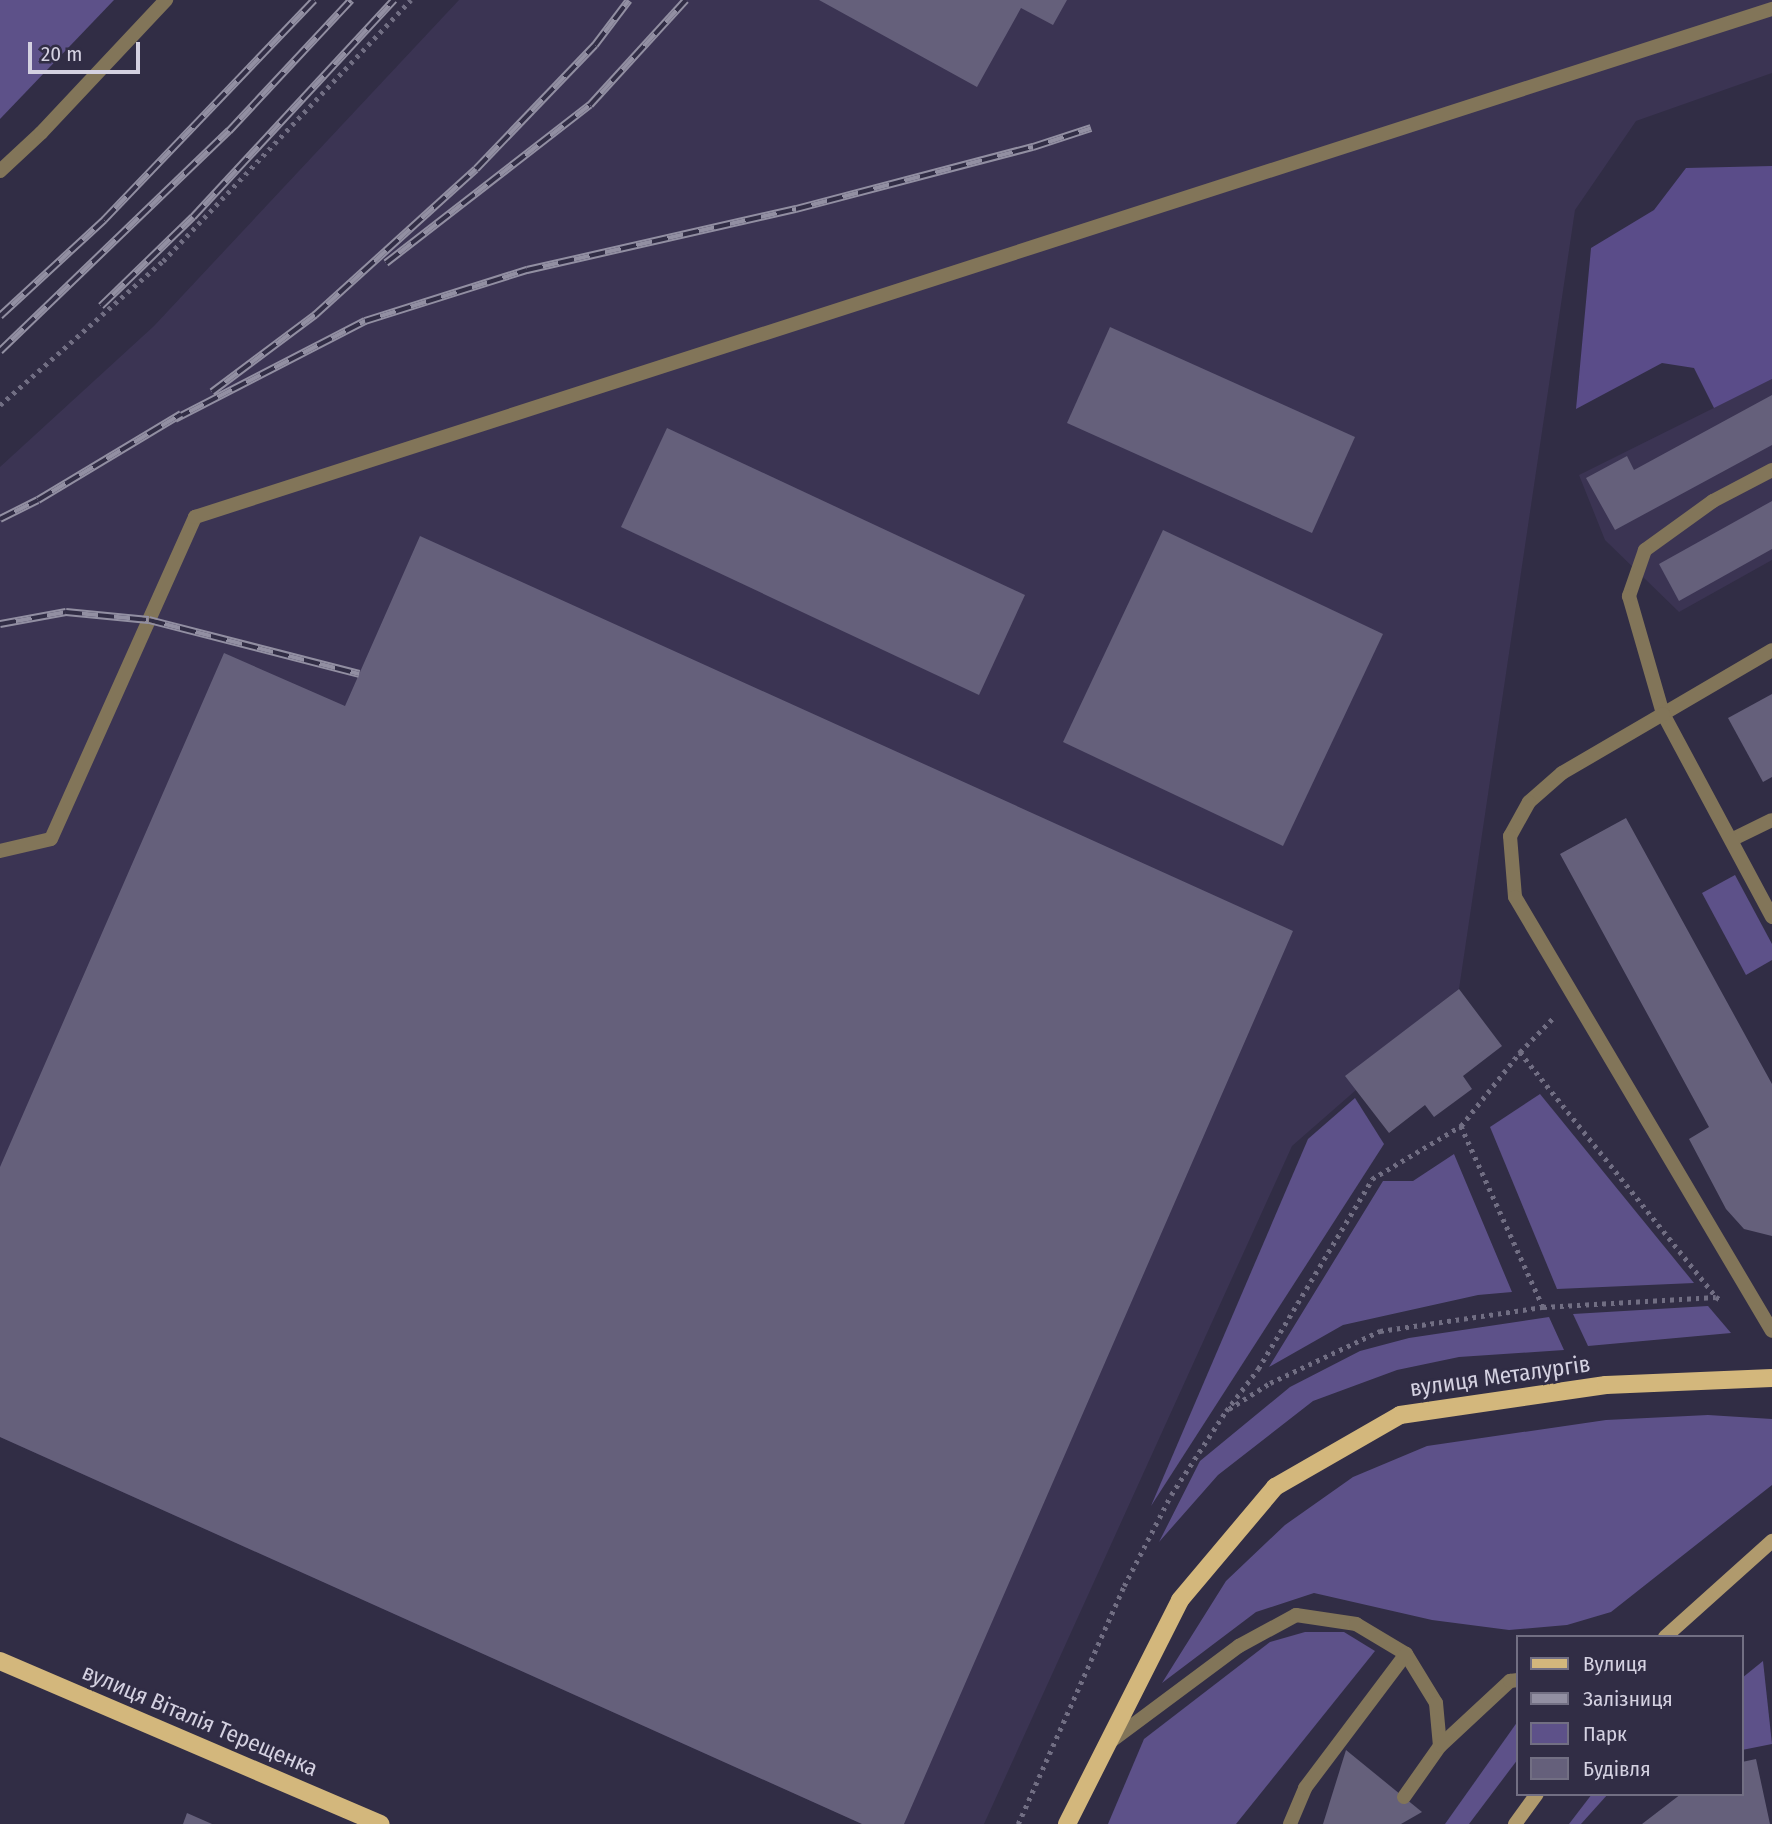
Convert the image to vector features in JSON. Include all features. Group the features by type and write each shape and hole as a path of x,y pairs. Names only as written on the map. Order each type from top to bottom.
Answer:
{"main road":[{"name":"вулиця Металургів","path":"1067,1824 1180,1600 1276,1487 1400,1415 1606,1385 1772,1378"},
{"path":"1667,1635 1772,1541"},
{"name":"вулиця Віталія Терещенка","path":"0,1661 381,1824"},
{"path":"1514,1824 1535,1796"}],"lane":[{"path":"0,171 41,133 166,0"},
{"path":"0,851 51,839 195,517 1772,9"},
{"path":"1772,470 1713,501 1645,550 1629,596 1663,714 1733,839 1772,917"},
{"path":"1770,1326 1515,897 1510,836 1529,802 1562,773 1772,650"},
{"path":"1733,839 1772,820"},
{"path":"1105,1745 1238,1646 1296,1615 1356,1624 1406,1654 1436,1703 1440,1746"},
{"path":"1290,1824 1305,1788 1406,1654"},
{"path":"1404,1797 1440,1746 1510,1681 1516,1680"}],"path":[{"path":"0,405 163,261 411,0"},
{"path":"1018,1824 1124,1586 1171,1495 1226,1411 1258,1369 1372,1179 1461,1126 1520,1052 1572,997"},
{"path":"1520,1052 1716,1297 1726,1303"},
{"path":"1461,1126 1543,1307"},
{"path":"1226,1411 1270,1383 1380,1331 1543,1307 1716,1297"}],"shaded area":[{"path":"459,0 1772,0 1772,73 1636,121 1575,210 1459,989 1346,1076 1356,1090 1292,1146 984,1824 862,1824 0,1437 0,467 154,326"},
{"path":"1772,166 1772,379 1714,408 1694,368 1662,363 1576,409 1591,248 1654,210 1686,168"},
{"path":"1772,379 1772,560 1679,612 1605,540 1579,475"}],"green space":[{"path":"0,0 114,0 0,119"},
{"path":"1735,875 1772,944 1772,960 1746,975 1702,893"},
{"path":"1540,1094 1694,1283 1557,1289 1490,1127"},
{"path":"1355,1098 1384,1144 1151,1506 1308,1139"},
{"path":"1454,1154 1512,1292 1478,1295 1343,1325 1269,1367 1383,1181 1413,1181"},
{"path":"1708,1306 1731,1333 1588,1346 1573,1314"},
{"path":"1549,1317 1564,1350 1459,1357 1397,1370 1313,1401 1218,1475 1159,1542 1200,1461 1290,1387 1360,1351 1409,1338"},
{"path":"1708,1415 1772,1419 1772,1485 1611,1612 1567,1625 1509,1630 1432,1620 1314,1593 1256,1612 1162,1683 1226,1581 1285,1525 1353,1477 1427,1446 1606,1420"},
{"path":"1305,1632 1344,1632 1375,1651 1236,1824 1108,1824 1144,1739 1270,1642"},
{"path":"1763,1661 1772,1744 1744,1750 1744,1676"},
{"path":"1516,1724 1516,1762 1469,1824 1445,1824"},
{"path":"1590,1796 1606,1796 1581,1824 1569,1824"}],"building":[{"path":"819,0 1067,0 1053,25 1021,8 977,87"},
{"path":"1110,327 1355,437 1312,533 1067,423"},
{"path":"1772,395 1772,445 1615,530 1586,478 1627,456 1634,470"},
{"path":"667,428 1025,595 979,695 621,527"},
{"path":"1772,501 1772,549 1679,601 1659,564"},
{"path":"1163,530 1383,634 1283,846 1063,742"},
{"path":"420,536 1293,931 904,1824 862,1824 0,1437 0,1167 224,653 345,706"},
{"path":"1772,694 1772,777 1763,782 1728,718"},
{"path":"1626,818 1772,1084 1772,1236 1744,1229 1726,1209 1689,1139 1709,1127 1560,854"},
{"path":"1459,989 1502,1046 1463,1076 1472,1089 1434,1117 1425,1105 1389,1133 1345,1076"},
{"path":"1346,1750 1422,1812 1401,1824 1323,1824"},
{"path":"1756,1759 1770,1824 1642,1824 1678,1796 1744,1796 1744,1762"},
{"path":"187,1813 212,1824 183,1824"}],"railway":[{"path":"0,316 104,220 314,0"},
{"path":"0,351 229,131 351,0"},
{"path":"101,306 193,217 394,0"},
{"path":"212,392 315,315 476,169 595,45 629,0"},
{"path":"386,263 590,105 686,0"},
{"path":"175,419 365,321 527,270 796,209 1033,147 1091,128"},
{"path":"0,519 38,500 181,414"},
{"path":"0,624 66,612 149,620 359,674"}]}
